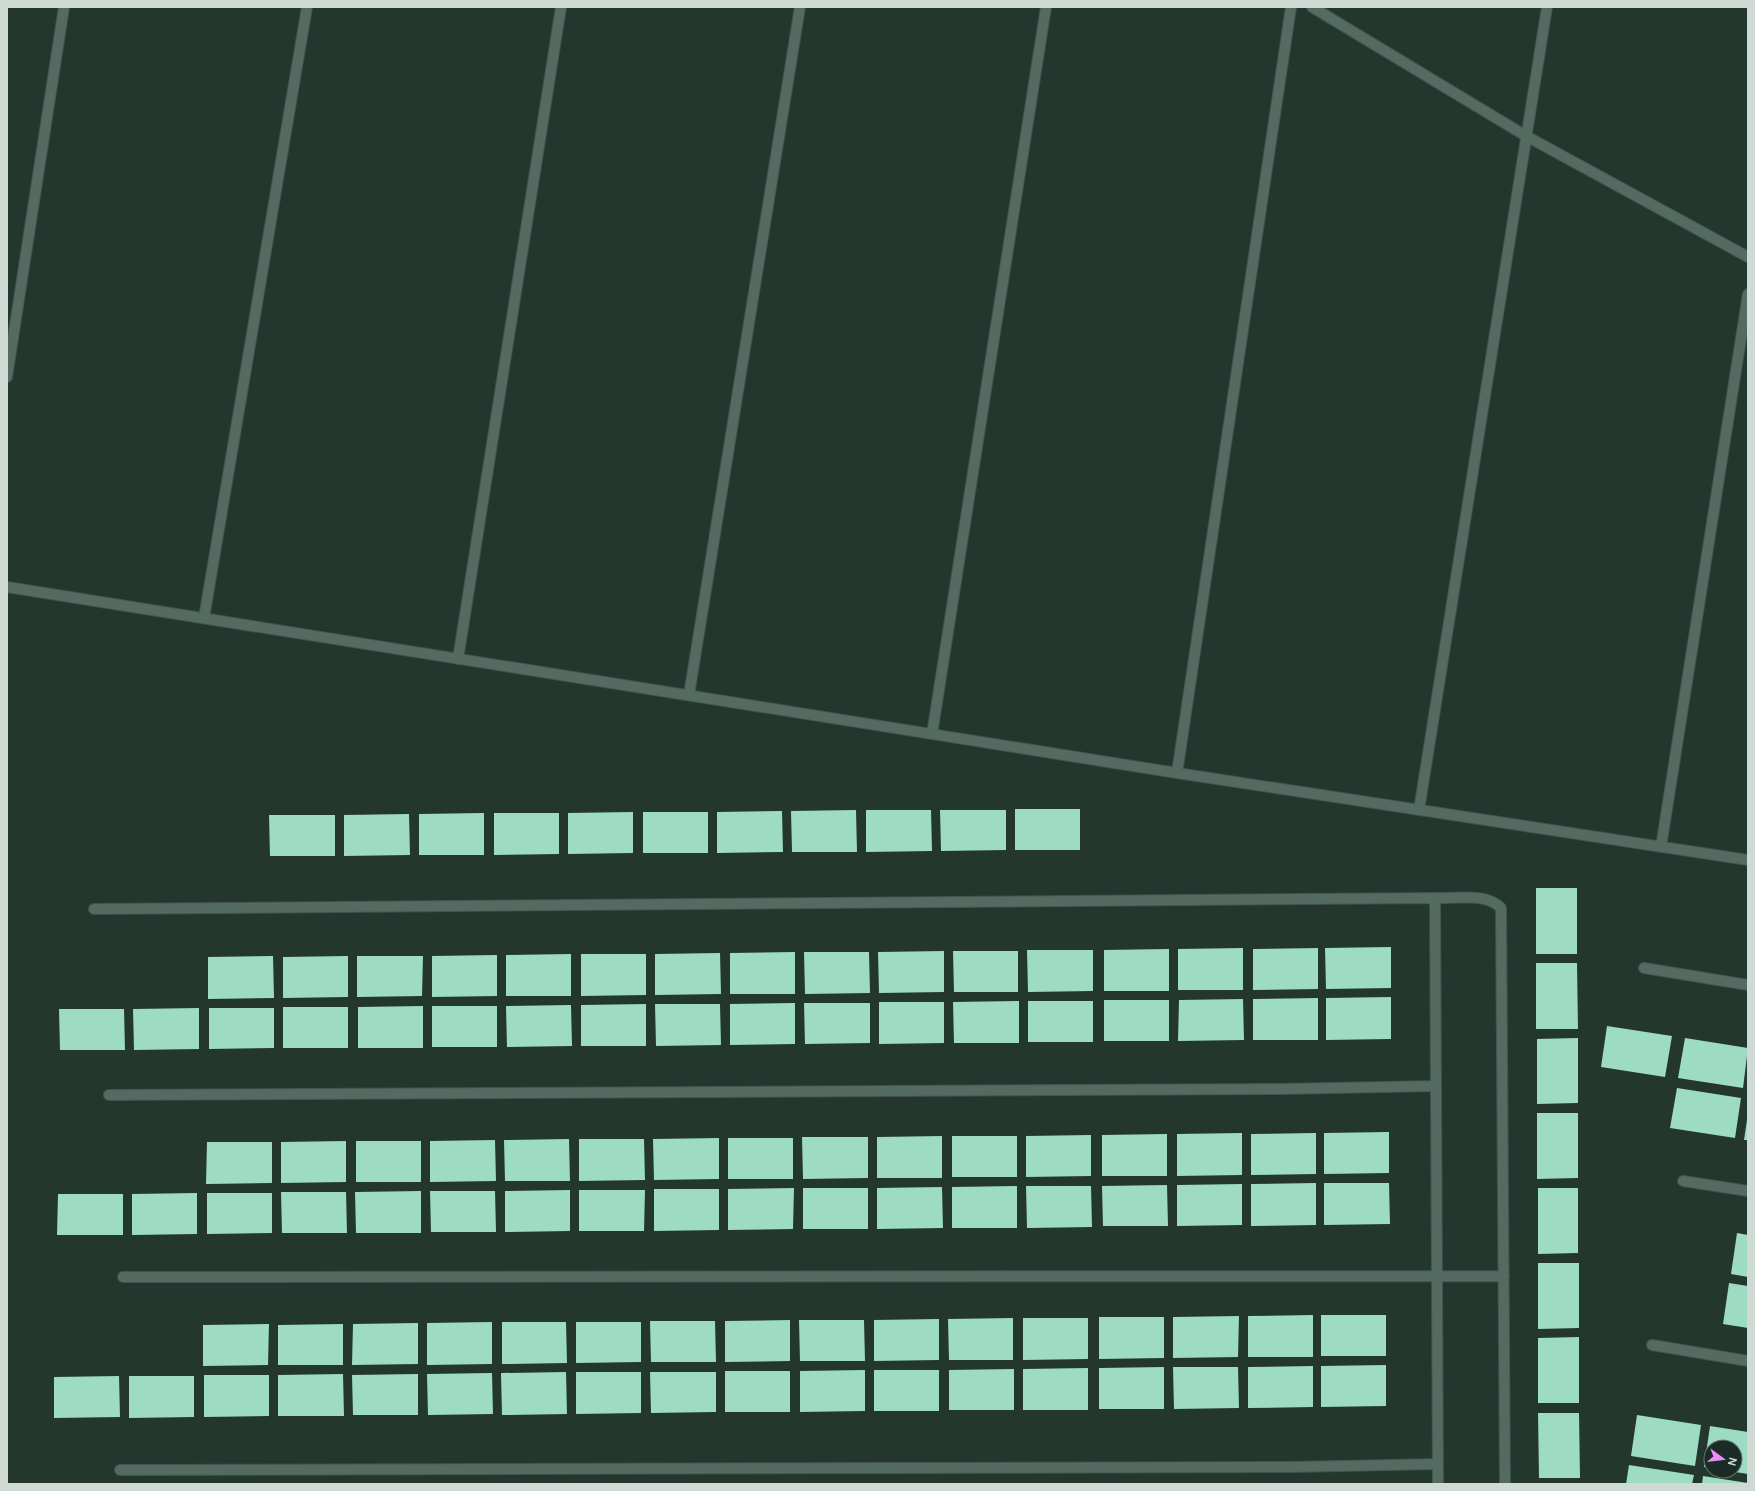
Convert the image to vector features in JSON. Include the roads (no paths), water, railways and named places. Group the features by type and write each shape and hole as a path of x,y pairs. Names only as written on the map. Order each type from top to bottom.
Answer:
{"street":[{"path":"7,377 64,7"},
{"path":"204,618 307,7"},
{"path":"458,659 561,7"},
{"path":"689,695 800,7"},
{"path":"932,734 1046,7"},
{"path":"1176,773 1291,7"},
{"path":"1312,7 1526,136 1748,257"},
{"path":"1419,810 1547,7"},
{"path":"1661,847 1748,294"},
{"path":"7,587 1176,773 1748,860"},
{"path":"1435,898 1438,1484"},
{"path":"94,908 1435,898 1487,899 1495,902 1501,908 1505,1484"},
{"path":"1644,968 1748,985"},
{"path":"109,1095 1272,1090 1436,1086"},
{"path":"1683,1181 1748,1191"},
{"path":"122,1277 1504,1276"},
{"path":"1652,1345 1748,1361"},
{"path":"120,1470 1291,1467 1438,1464"}]}
